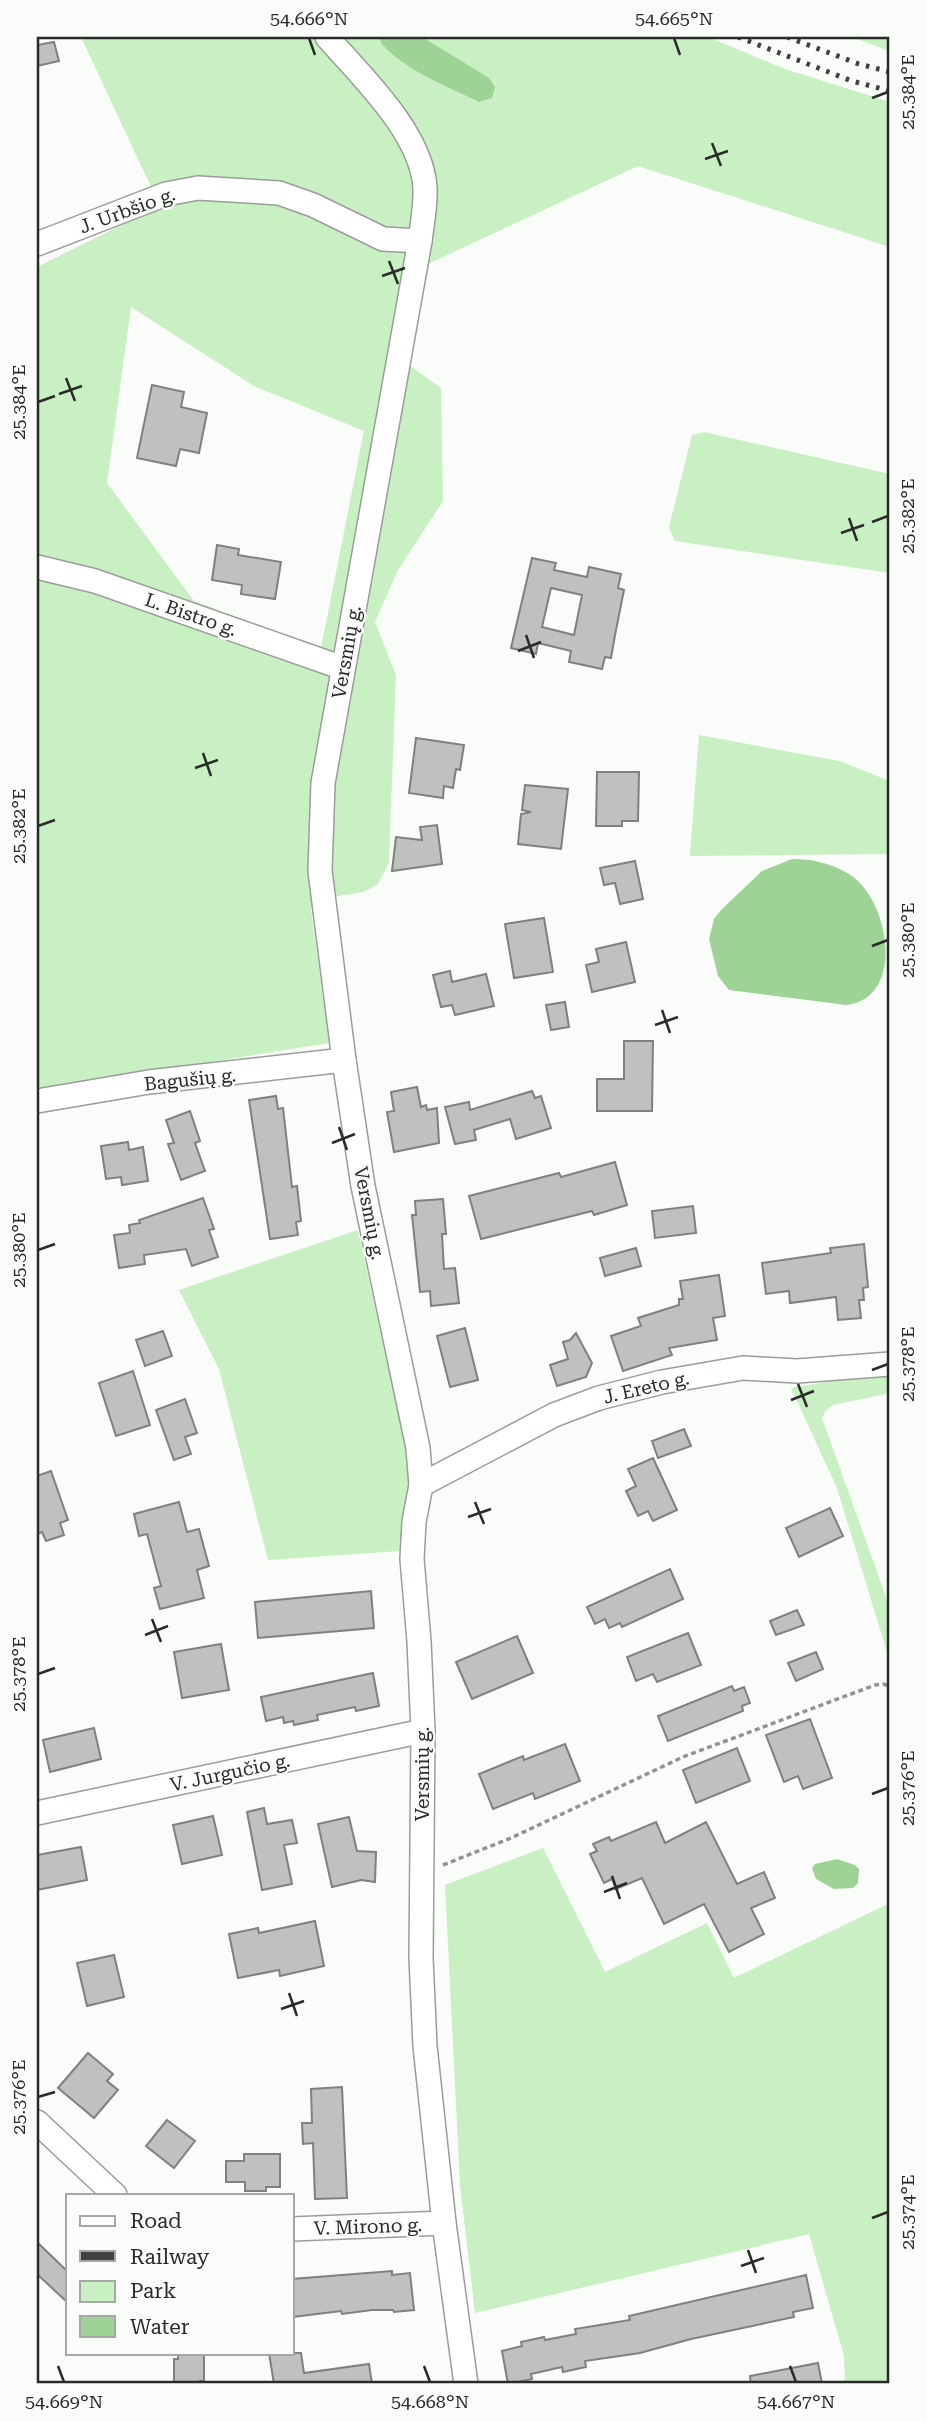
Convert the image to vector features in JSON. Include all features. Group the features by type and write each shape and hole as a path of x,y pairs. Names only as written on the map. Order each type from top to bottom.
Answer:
{"street":[{"name":"Versmių g.","path":"327,37 376,93 407,134 422,166 425,189 420,241 323,783 320,871 363,1186 412,1414 422,1485 414,1522 412,1559 423,1731 421,1958 425,2046 444,2223 466,2384"},
{"name":"J. Urbšio g.","path":"37,244 166,194 198,188 279,193 313,205 383,239 420,241"},
{"name":"L. Bistro g.","path":"37,567 95,581 343,667"},
{"name":"Bagušių g.","path":"37,1101 149,1082 344,1060"},
{"name":"J. Ereto g.","path":"422,1485 554,1415 599,1398 662,1382 743,1368 797,1371 890,1364"},
{"name":"V. Jurgučio g.","path":"37,1813 423,1731"},
{"path":"37,2122 114,2194"},
{"name":"V. Mirono g.","path":"294,2230 444,2223"}],"path":[{"path":"422,1864 440,1866 511,1838 683,1757 730,1738 875,1685 884,1684 890,1687"}],"green space":[{"path":"81,37 708,37 785,69 890,102 890,247 638,166 426,265 409,365 441,388 443,501 398,570 375,622 396,675 389,863 378,884 364,892 332,897 311,909 329,1043 37,1090 37,267 160,206","holes":["131,307 254,386 364,431 321,648 194,601 107,483"]},
{"path":"851,37 890,37 890,51"},
{"path":"704,432 890,474 890,573 675,541 669,527 692,435"},
{"path":"699,735 839,761 890,781 890,854 690,856"},
{"path":"358,1230 405,1445 410,1482 400,1551 268,1560 219,1369 179,1290"},
{"path":"890,1371 890,1393 833,1405 826,1410 822,1418 890,1608 890,1662 837,1488 791,1388"},
{"path":"543,1848 605,1972 707,1923 734,1978 890,1903 890,2384 845,2384 844,2356 809,2234 475,2313 460,2185 445,1885"}],"water":[{"path":"380,37 422,37 489,78 495,87 492,98 479,102 427,77 391,53 381,43"},
{"path":"792,859 821,862 842,870 863,886 874,904 882,924 884,967 878,985 865,998 846,1005 729,990 718,976 709,939 714,919 762,871"},
{"path":"837,1859 859,1869 858,1883 853,1888 834,1889 816,1879 812,1868 815,1864"}],"building":[{"path":"54,42 59,61 37,66 37,45"},
{"path":"152,385 184,392 181,407 207,413 199,453 180,449 176,466 137,458"},
{"path":"217,545 239,549 238,555 281,562 275,599 241,594 242,585 212,580"},
{"path":"532,558 556,563 554,570 587,577 589,567 621,574 618,588 624,590 611,658 605,657 602,669 569,662 571,651 538,643 536,654 511,648","holes":["551,588 582,595 574,635 542,627"]},
{"path":"416,738 464,745 460,770 456,769 453,788 444,786 443,798 409,793"},
{"path":"597,772 639,772 638,821 622,821 622,826 596,826"},
{"path":"525,785 568,789 561,849 518,844 521,814 531,812 522,810"},
{"path":"437,825 442,864 392,871 396,837 422,840 420,827"},
{"path":"635,861 643,899 620,904 615,883 604,885 600,868"},
{"path":"544,918 553,972 514,978 505,924"},
{"path":"626,942 635,982 592,992 586,965 599,962 596,949"},
{"path":"450,971 452,982 486,974 494,1006 455,1015 452,1005 441,1007 433,975"},
{"path":"565,1002 569,1027 551,1030 546,1005"},
{"path":"624,1041 653,1041 652,1111 597,1111 597,1079 624,1079"},
{"path":"417,1087 421,1107 426,1105 427,1110 437,1108 439,1143 394,1152 387,1112 394,1111 391,1092"},
{"path":"532,1091 535,1098 541,1096 551,1128 516,1139 510,1119 474,1130 476,1140 455,1144 445,1107 469,1102 470,1110"},
{"path":"276,1096 278,1109 283,1108 292,1187 297,1186 301,1221 296,1222 298,1235 270,1239 249,1100"},
{"path":"190,1111 200,1141 195,1143 205,1171 181,1180 168,1144 174,1143 166,1120"},
{"path":"128,1142 129,1150 143,1147 148,1181 122,1185 121,1177 106,1179 101,1146"},
{"path":"615,1162 627,1205 594,1215 592,1211 481,1239 469,1196 559,1173 561,1177"},
{"path":"203,1198 214,1229 209,1230 218,1257 192,1266 186,1249 144,1255 145,1264 119,1268 114,1235 130,1233 129,1225 140,1223 139,1220"},
{"path":"443,1199 446,1234 442,1234 444,1269 455,1268 459,1303 431,1306 430,1291 420,1292 412,1215 416,1215 415,1201"},
{"path":"693,1206 696,1233 655,1238 652,1211"},
{"path":"864,1244 868,1287 863,1288 864,1300 859,1300 861,1318 838,1320 836,1297 790,1303 789,1291 766,1294 762,1263 831,1253 830,1248"},
{"path":"636,1248 641,1266 605,1276 600,1258"},
{"path":"719,1275 725,1316 713,1318 717,1340 669,1348 672,1355 623,1371 611,1336 641,1326 638,1318 679,1305 679,1299 683,1299 680,1281"},
{"path":"465,1328 478,1380 450,1387 437,1336"},
{"path":"163,1331 172,1356 145,1366 136,1340"},
{"path":"576,1333 592,1363 586,1377 557,1386 550,1365 568,1359 563,1342 570,1340"},
{"path":"133,1371 150,1425 116,1436 99,1383"},
{"path":"185,1399 197,1433 185,1437 191,1454 174,1460 156,1410"},
{"path":"684,1429 691,1446 658,1458 652,1441"},
{"path":"653,1458 677,1510 653,1521 648,1511 638,1516 626,1491 636,1486 628,1469"},
{"path":"51,1471 68,1520 60,1523 64,1535 46,1541 42,1532 37,1534 37,1476"},
{"path":"179,1502 187,1532 199,1529 209,1566 197,1570 204,1598 160,1609 154,1588 161,1586 147,1534 139,1536 134,1514"},
{"path":"830,1508 843,1536 799,1557 786,1528"},
{"path":"670,1569 683,1599 622,1627 620,1623 609,1628 605,1619 595,1624 587,1607"},
{"path":"371,1591 374,1628 258,1638 255,1602"},
{"path":"797,1610 804,1625 776,1635 770,1621"},
{"path":"688,1633 701,1665 657,1682 653,1674 636,1681 627,1657"},
{"path":"517,1636 533,1673 472,1699 456,1662"},
{"path":"221,1644 229,1690 182,1698 174,1652"},
{"path":"816,1652 823,1669 796,1681 788,1663"},
{"path":"373,1673 379,1706 356,1711 355,1707 317,1715 318,1720 294,1725 293,1721 284,1723 283,1717 266,1721 261,1697"},
{"path":"732,1686 734,1691 744,1687 750,1703 742,1706 743,1711 668,1741 658,1716"},
{"path":"810,1719 832,1778 803,1789 798,1776 784,1782 766,1735"},
{"path":"94,1728 101,1759 50,1772 43,1740"},
{"path":"565,1744 580,1781 535,1799 533,1793 493,1809 479,1774 523,1756 524,1760"},
{"path":"737,1748 750,1781 696,1803 683,1770"},
{"path":"264,1808 267,1824 292,1820 297,1843 284,1845 292,1884 262,1890 247,1812"},
{"path":"213,1816 222,1855 182,1864 173,1825"},
{"path":"349,1817 357,1851 376,1852 375,1882 361,1880 332,1887 318,1824"},
{"path":"656,1822 665,1843 706,1822 737,1884 764,1872 775,1898 751,1908 764,1934 729,1952 704,1904 664,1924 642,1878 616,1889 612,1879 604,1883 590,1854 597,1851 593,1844 609,1837 611,1841"},
{"path":"81,1847 87,1880 37,1890 37,1855"},
{"path":"315,1921 324,1966 280,1976 279,1970 238,1978 229,1934 258,1928 259,1933"},
{"path":"114,1955 124,1997 87,2006 77,1963"},
{"path":"88,2053 113,2074 107,2081 118,2090 94,2118 58,2088"},
{"path":"342,2087 347,2198 315,2199 313,2143 303,2144 302,2123 312,2123 311,2089"},
{"path":"167,2120 195,2141 174,2168 146,2146"},
{"path":"244,2154 280,2154 280,2187 266,2187 266,2191 245,2191 245,2182 226,2182 226,2161 244,2161"},
{"path":"37,2242 66,2270 66,2301 37,2274"},
{"path":"392,2271 392,2275 410,2273 414,2310 372,2310 342,2314 341,2311 294,2317 294,2279"},
{"path":"806,2275 813,2308 793,2312 794,2317 640,2353 585,2361 586,2367 563,2372 562,2367 531,2374 532,2379 508,2384 502,2351 522,2346 521,2342 576,2334 575,2329 630,2320 629,2316"},
{"path":"301,2353 304,2373 369,2364 372,2384 274,2384 269,2354"},
{"path":"178,2354 204,2354 204,2381 200,2381 200,2384 174,2384 174,2359 178,2359"},
{"path":"818,2363 822,2384 751,2384 750,2376"}],"railway":[{"path":"738,37 852,81 890,91"},
{"path":"787,37 859,64 890,72"}]}
